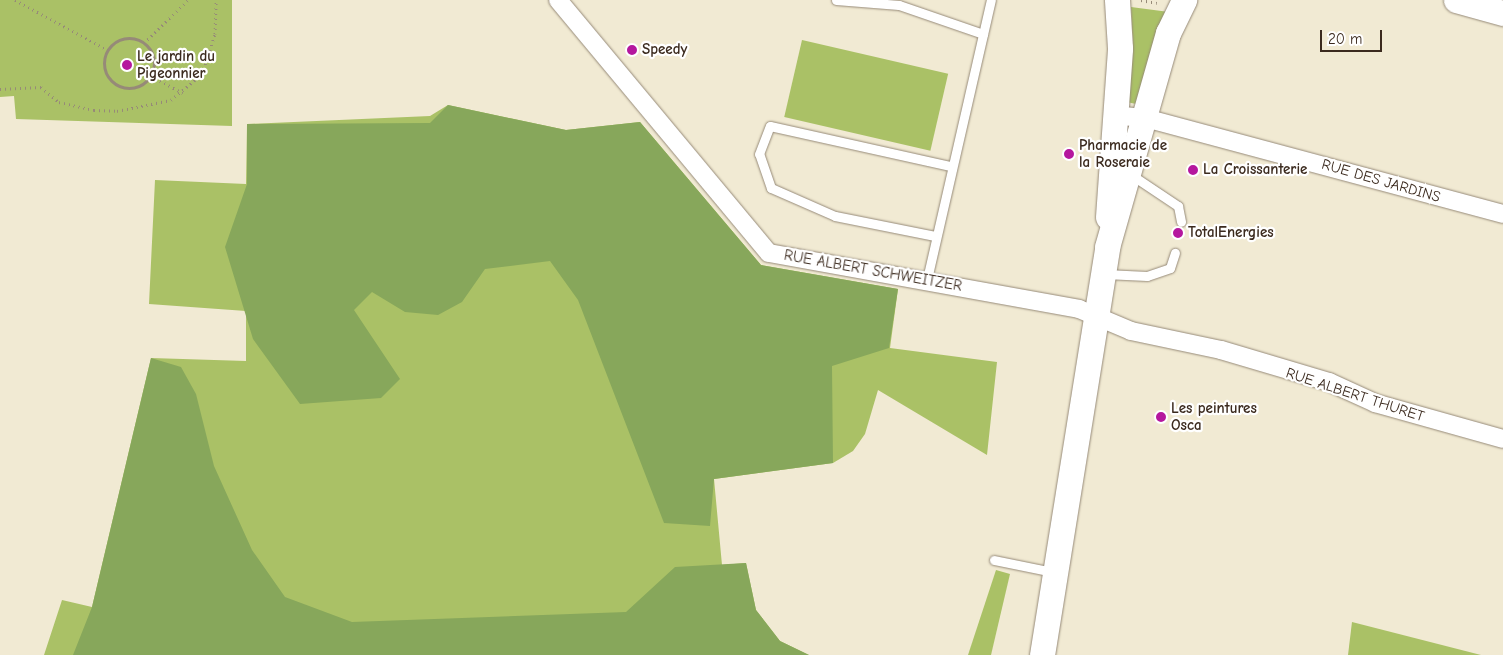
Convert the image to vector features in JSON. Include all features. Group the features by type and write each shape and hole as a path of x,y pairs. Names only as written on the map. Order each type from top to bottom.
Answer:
{"main road":[{"path":"1107,247 1114,115 1120,48 1117,0"},
{"path":"1042,655 1094,313 1107,247 1130,174 1168,33 1184,0"},
{"path":"1456,0 1503,13"}],"street":[{"name":"RUE ALBERT SCHWEITZER","path":"558,0 769,253 927,279 1094,313"},
{"name":"RUE DES JARDINS","path":"1114,115 1145,118 1503,214"},
{"name":"RUE ALBERT THURET","path":"1094,313 1131,331 1221,350 1329,382 1375,403 1503,439"}],"lane":[{"path":"836,0 899,5 983,34"},
{"path":"927,279 934,236 991,0"},
{"path":"934,236 835,216 771,188 759,154 770,126 951,166"},
{"path":"1130,174 1178,206 1181,222"},
{"path":"1102,274 1147,276 1170,268 1175,253"},
{"path":"994,560 1054,573"}],"path":[{"path":"15,0 108,50"},
{"path":"144,43 188,0"},
{"path":"0,89 41,87 73,108 117,111 184,94 202,74 210,54 216,0"},
{"path":"128,38 144,43 153,55 151,76 139,86 116,85 106,73 108,50 128,38"},
{"path":"151,76 184,94"}],"green space":[{"path":"0,0 232,0 232,126 16,119 14,96 0,97"},
{"path":"1131,7 1169,12 1136,104 1127,102 1133,48"},
{"path":"802,40 948,74 930,151 784,117"},
{"path":"448,105 566,130 640,122 761,265 898,289 890,348 997,362 987,455 878,390 865,434 853,451 833,463 714,479 722,565 746,563 756,610 780,641 809,655 44,655 62,600 92,607 151,358 246,361 246,311 149,304 155,180 246,184 247,124 430,116"},
{"path":"448,105 566,130 640,122 761,265 898,289 889,348 832,366 833,463 714,479 710,526 664,523 578,300 550,261 485,269 462,302 438,315 405,312 372,292 354,310 400,379 381,398 300,404 253,339 225,247 247,184 247,124 430,123"},
{"path":"151,358 181,367 196,394 214,466 252,550 285,597 352,622 626,612 675,567 746,563 756,610 780,641 809,655 73,655 92,607"},
{"path":"996,570 1010,574 991,655 968,655"},
{"path":"1352,622 1481,655 1348,655"}],"place":[{"name":"Speedy","path":"632,50"},
{"name":"Le jardin du Pigeonnier","path":"127,65"},
{"name":"Pharmacie de la Roseraie","path":"1069,154"},
{"name":"La Croissanterie","path":"1193,170"},
{"name":"TotalEnergies","path":"1178,233"},
{"name":"Les peintures Osca","path":"1161,417"}]}
